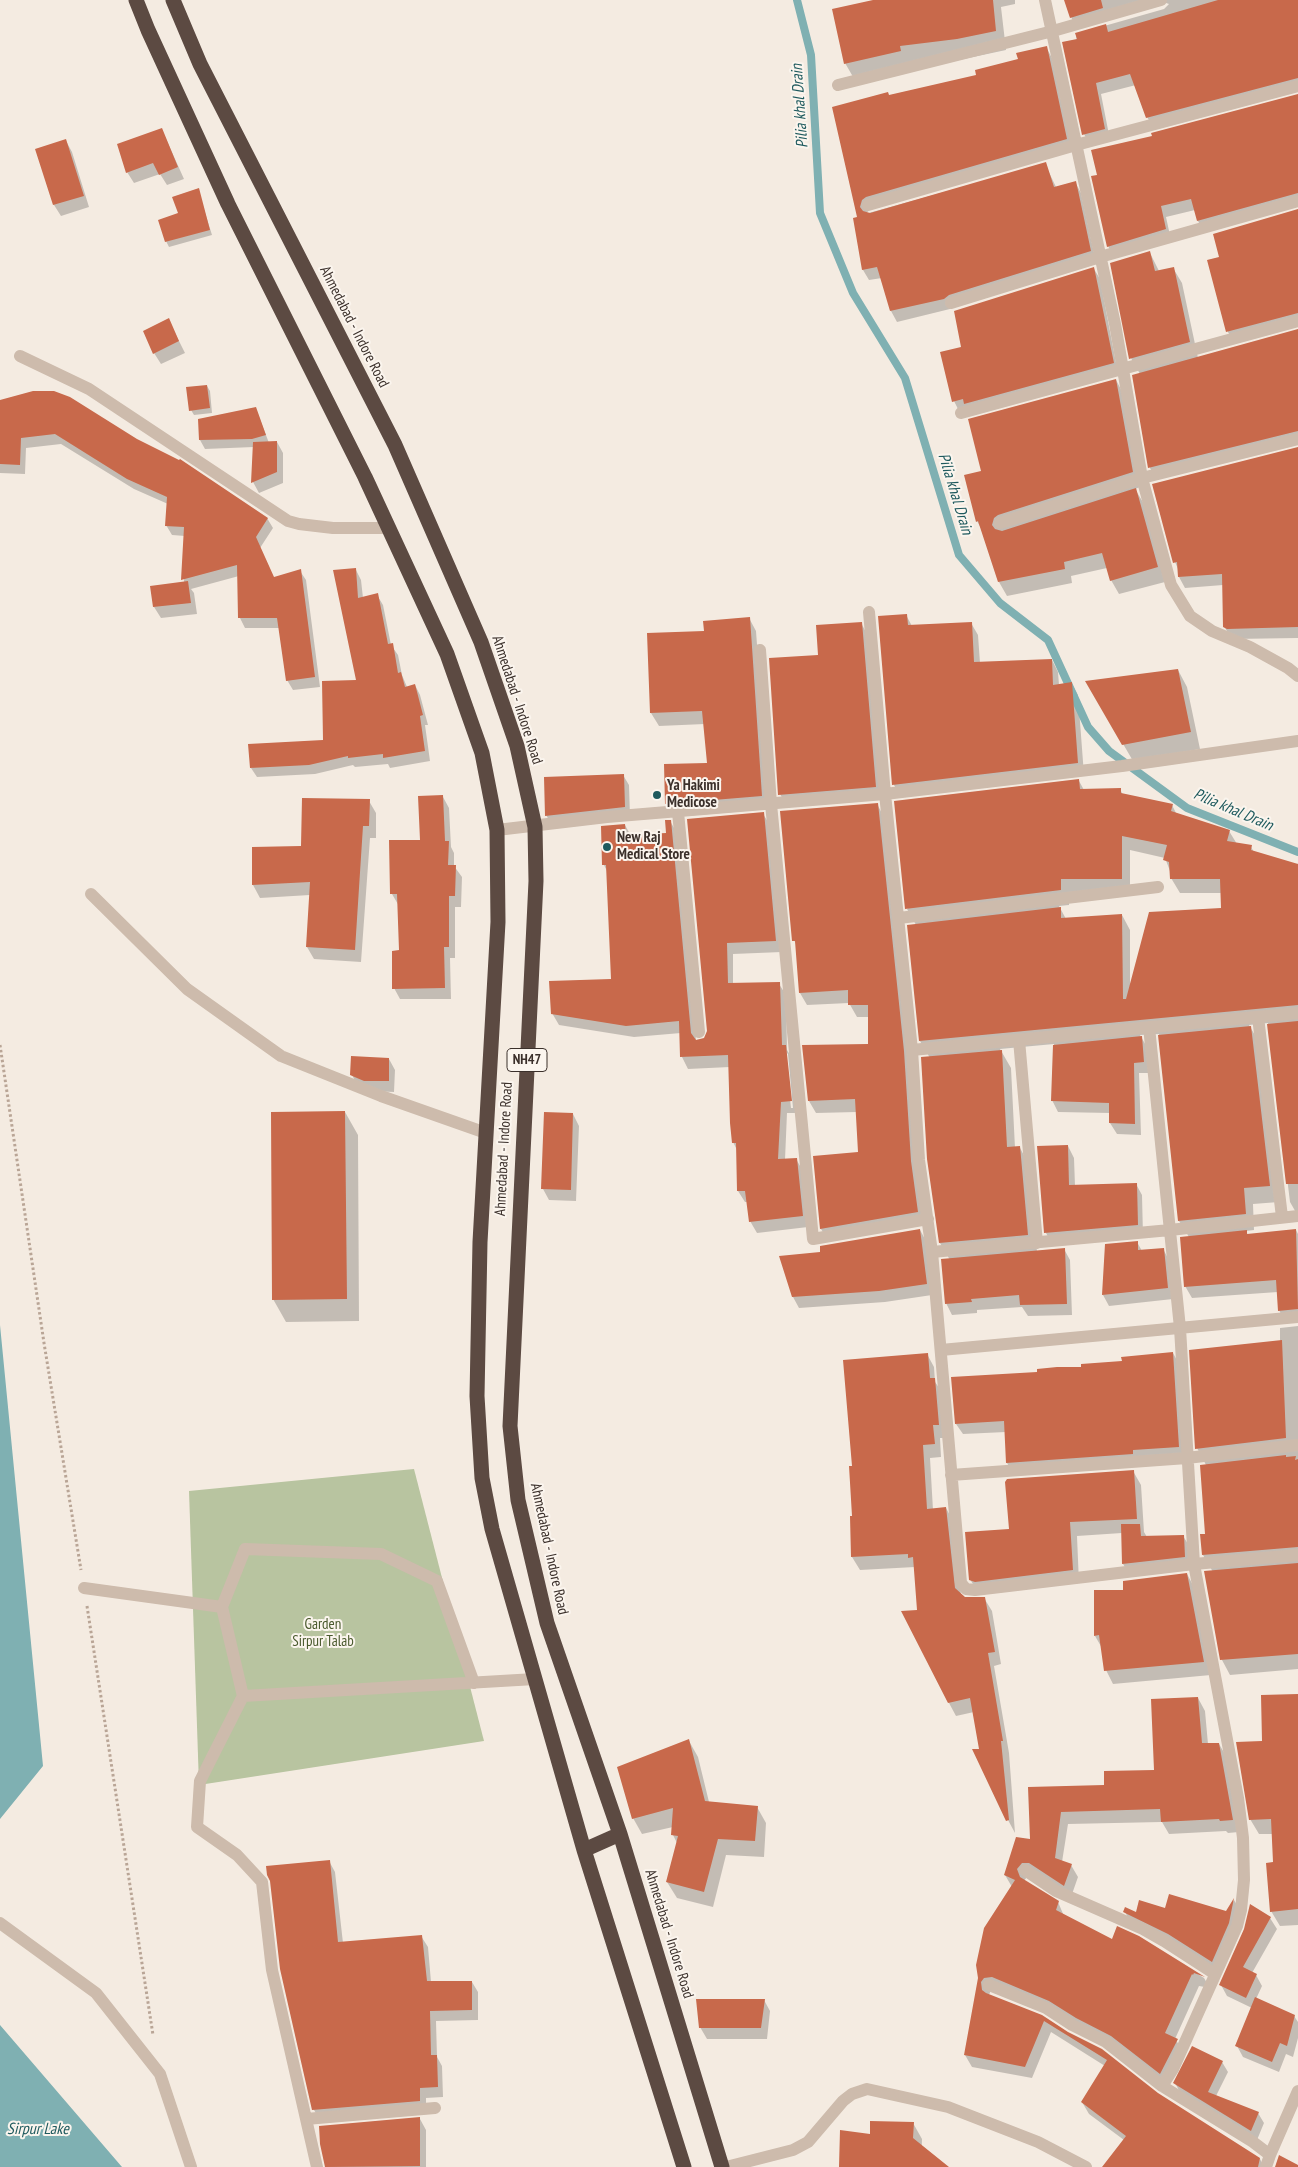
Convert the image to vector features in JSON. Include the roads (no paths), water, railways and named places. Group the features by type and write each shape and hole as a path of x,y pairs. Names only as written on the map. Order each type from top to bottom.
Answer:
{"highway":[{"name":"Ahmedabad - Indore Road","path":"136,0 228,204 389,528 451,663 482,753 497,830 498,922 480,1242 477,1396 482,1478 492,1528 584,1850 684,2167"},
{"name":"Ahmedabad - Indore Road","path":"173,0 200,64 395,445 481,642 518,746 535,827 536,881 510,1426 518,1500 547,1623 620,1834 724,2167"},
{"path":"584,1850 620,1834"}],"street":[{"path":"1045,0 1123,370 1142,478 1171,585 1190,616 1212,631 1250,647 1288,668 1298,676"},
{"path":"838,85 1053,31 1161,0"},
{"path":"868,205 1076,145 1298,86"},
{"path":"950,303 1100,257 1298,201"},
{"path":"961,413 1298,321"},
{"path":"20,356 89,389 288,521 334,528 389,528"},
{"path":"1000,523 1142,478 1298,439"},
{"path":"869,612 884,794 912,1050 919,1160 932,1252 961,1583 966,1589 975,1590 1194,1564 1298,1555"},
{"path":"760,650 771,804 813,1240 928,1219"},
{"path":"497,830 607,817 884,794 1201,756 1298,741"},
{"path":"678,812 699,1032"},
{"path":"899,918 1158,887"},
{"path":"90,894 187,989 282,1056 381,1096 486,1133"},
{"path":"912,1050 1298,1013"},
{"path":"1258,1017 1282,1218"},
{"path":"1149,1027 1180,1328 1194,1564 1238,1798 1244,1880 1241,1910 1236,1926 1173,2069 1162,2086"},
{"path":"1019,1040 1037,1244"},
{"path":"932,1252 1037,1244 1298,1216"},
{"path":"941,1350 1298,1318"},
{"path":"951,1475 1187,1458 1298,1445"},
{"path":"317,2167 272,1970 262,1882 237,1855 197,1827 200,1781 243,1696 222,1607 245,1549 381,1554 437,1581 474,1683"},
{"path":"84,1588 222,1607"},
{"path":"243,1696 535,1679"},
{"path":"1024,1870 1056,1891 1157,1937 1215,1974"},
{"path":"0,1923 96,1993 160,2074 191,2167"},
{"path":"990,1985 1046,2008 1106,2042 1162,2086 1253,2142 1268,2161 1298,2091"},
{"path":"724,2167 793,2150 814,2136 843,2101 852,2094 868,2089 948,2107 1038,2142 1086,2167"},
{"path":"306,2119 435,2108"}],"water":[{"path":"0,1325 43,1766 0,1819"},
{"name":"Sirpur Lake","path":"0,2025 122,2167 0,2167"}],"waterway":[{"name":"Pilia khal Drain","path":"797,0 811,55 820,213 853,293 905,378 959,555 1000,603 1048,640 1088,727 1109,751 1187,808 1298,852"}],"place":[{"name":"Ya Hakimi Medicose","path":"657,795"},
{"name":"New Raj Medical Store","path":"607,847"}],"park label":[{"name":"Garden Sirpur Talab","path":"323,1634"}]}
